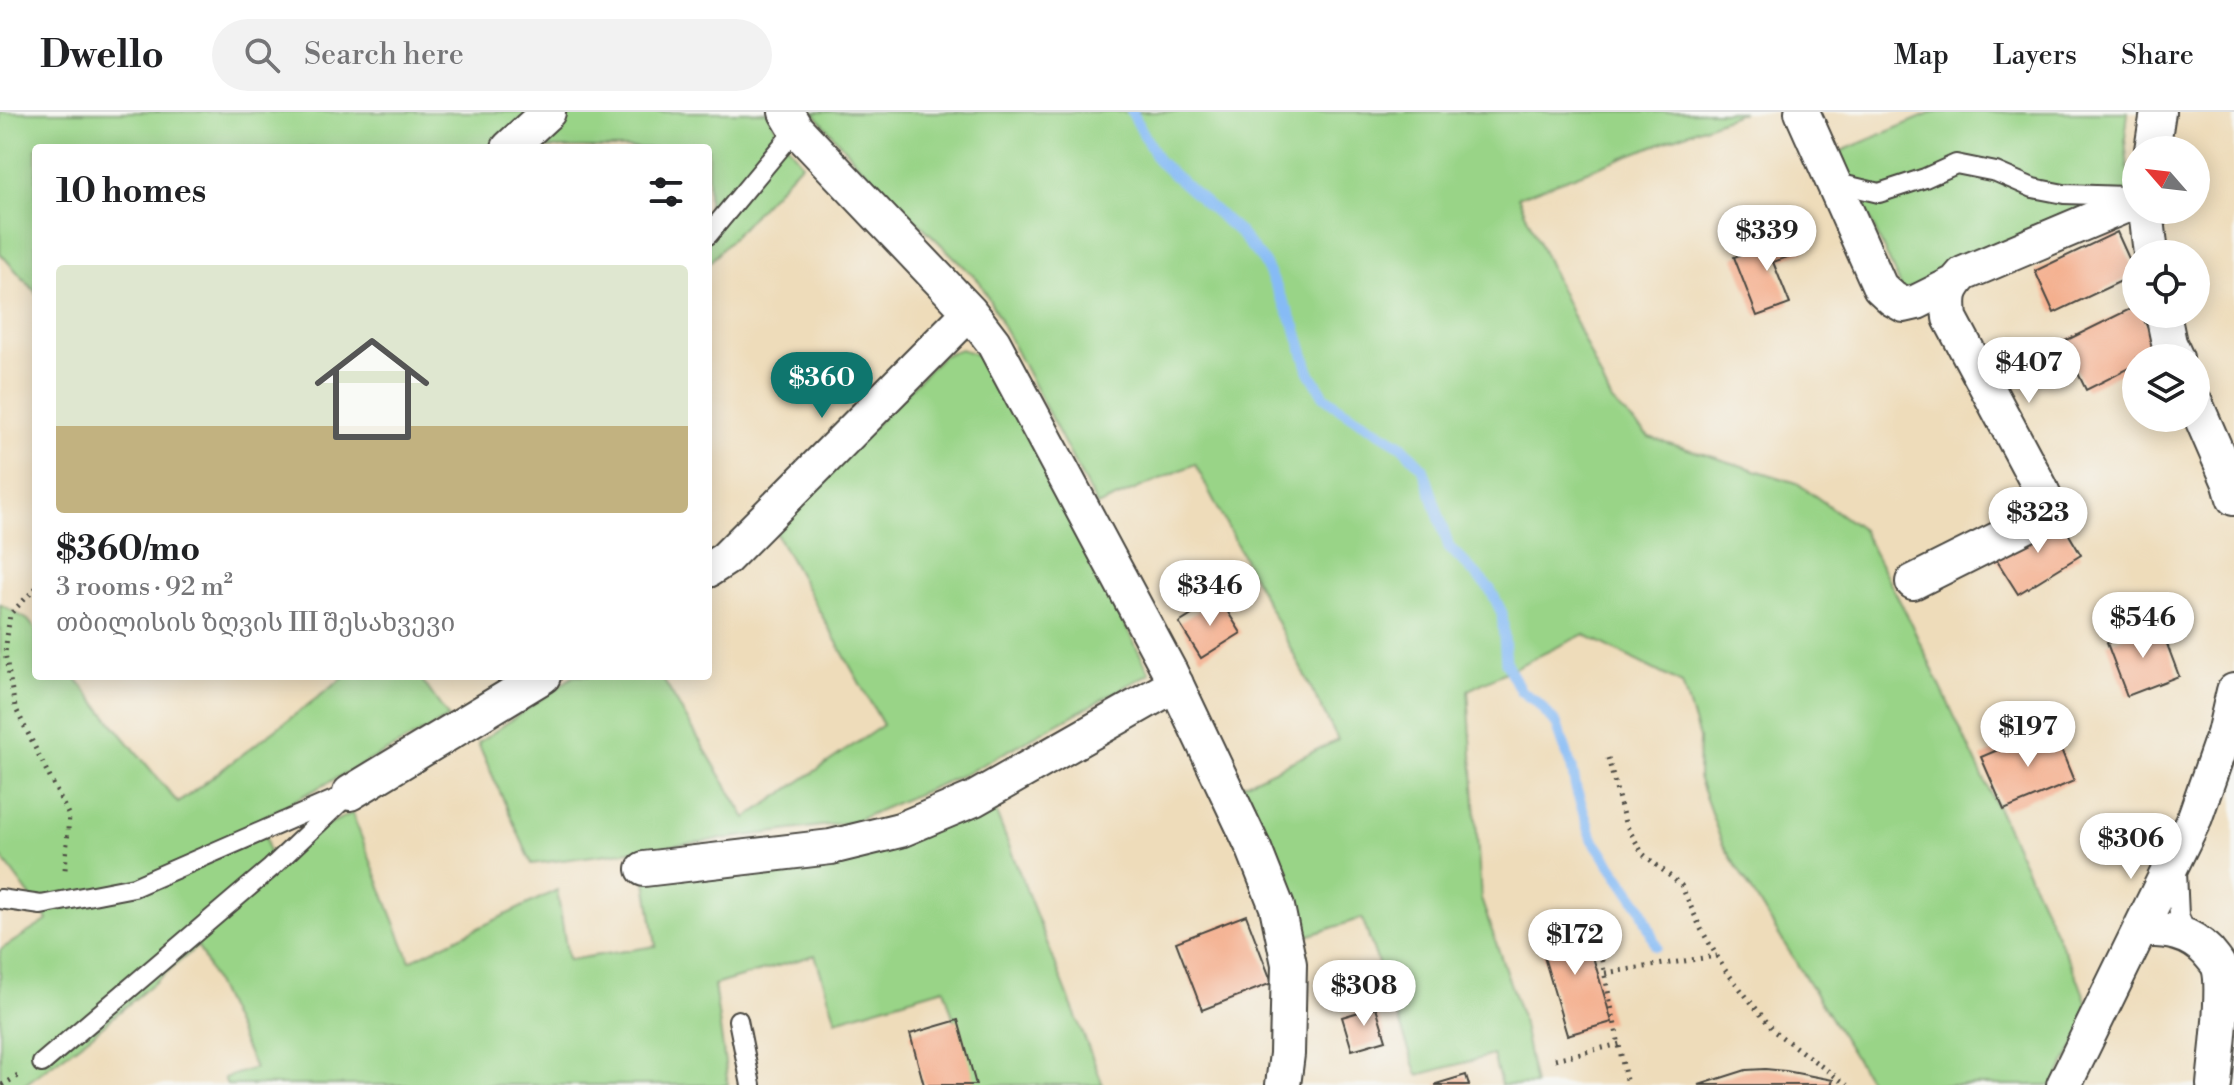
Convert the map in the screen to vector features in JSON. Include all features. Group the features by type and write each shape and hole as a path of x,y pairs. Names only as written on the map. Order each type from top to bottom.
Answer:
{"street":[{"path":"513,144 548,112"},
{"path":"1802,112 1880,287 1904,305 1953,284 1963,274 2122,205"},
{"path":"2154,136 2158,112"},
{"path":"791,120 970,312 993,342 1176,684 1254,849 1277,907 1289,964 1287,1054 1283,1085"},
{"path":"1913,582 2039,519 2047,511 2040,487 1950,318 1948,300 1953,284"},
{"path":"712,567 725,559 970,312"},
{"path":"2208,432 2234,498"},
{"path":"350,793 536,680"},
{"path":"644,869 831,847 900,830 974,799 1176,684"},
{"path":"2064,1085 2195,817 2224,734 2234,691"},
{"path":"2140,930 2164,929 2189,936 2219,966 2221,989 2214,1085"}],"lane":[{"path":"712,229 791,120"},
{"path":"1833,182 1879,193 1956,164 1996,172 2033,188 2064,194 2122,198"},
{"path":"0,899 41,905 134,887 350,793"},
{"path":"42,1063 271,868 350,793"},
{"path":"2177,853 2176,896 2179,916 2189,936"},
{"path":"738,1020 751,1085"}],"path":[{"path":"32,592 10,614 5,653 15,707 69,816 65,870 41,905"},
{"path":"1608,758 1625,823 1643,854 1681,885 1701,929 1725,970 1775,1032 1847,1085"},
{"path":"1558,919 1593,916 1627,1085"},
{"path":"1605,973 1717,956"},
{"path":"1555,1059 1620,1044"}],"green space":[{"path":"0,112 529,112 493,144 32,144 32,289 0,253"},
{"path":"574,112 768,112 779,134 802,163 712,260 712,144 542,144"},
{"path":"813,112 1743,112 1518,197 1612,402 1649,437 1797,483 1862,530 1906,613 2079,982 2091,1014 2054,1085 1872,1085 1722,843 1698,777 1699,738 1682,684 1584,634 1468,690 1481,899 1521,1015 1535,1085 1501,1085 1493,1055 1418,1075 1362,918 1298,939 1242,785 1338,740 1195,464 1097,506 980,282 856,162"},
{"path":"1934,112 2128,112 2125,136 2122,136 2122,195 1903,291 1839,152"},
{"path":"960,349 987,358 1150,673 969,772 852,822 532,864 478,743 568,680 663,680 746,818 883,725 774,530 942,356"},
{"path":"0,604 32,625 32,680 77,680 178,803 341,680 422,680 449,718 262,818 269,853 352,813 410,961 557,890 568,960 656,946 646,881 848,863 904,844 991,800 1103,1085 974,1085 944,988 836,1020 815,955 714,985 728,1085 227,1085 224,1078 255,1068 198,946 94,1033 24,1085 0,1085 0,950 48,920 0,855"}],"building":[{"path":"2117,232 2122,243 2122,281 2054,313 2035,271"},
{"path":"1798,233 1805,251 1773,262 1790,304 1757,316 1734,257"},
{"path":"2122,313 2122,328 2148,328 2156,344 2122,344 2122,372 2086,390 2063,342"},
{"path":"2058,516 2081,555 2018,594 1994,556"},
{"path":"1219,598 1241,633 1201,658 1179,623"},
{"path":"2159,623 2179,676 2127,696 2107,643"},
{"path":"2052,727 2074,781 2004,810 1981,757"},
{"path":"1246,915 1272,983 1202,1010 1176,942"},
{"path":"1582,919 1612,1022 1567,1035 1537,933"},
{"path":"1376,1007 1386,1040 1352,1050 1342,1017"},
{"path":"958,1020 976,1085 924,1085 910,1034"},
{"path":"1765,1069 1833,1080 1831,1085 1699,1085 1746,1070"},
{"path":"1466,1075 1469,1085 1436,1085 1436,1084"}],"waterway":[{"path":"1132,112 1158,161 1238,231 1264,262 1296,328 1309,371 1324,396 1401,445 1423,468 1449,547 1490,589 1502,613 1506,663 1521,691 1538,703 1557,725 1592,838 1641,908 1656,946"}]}
